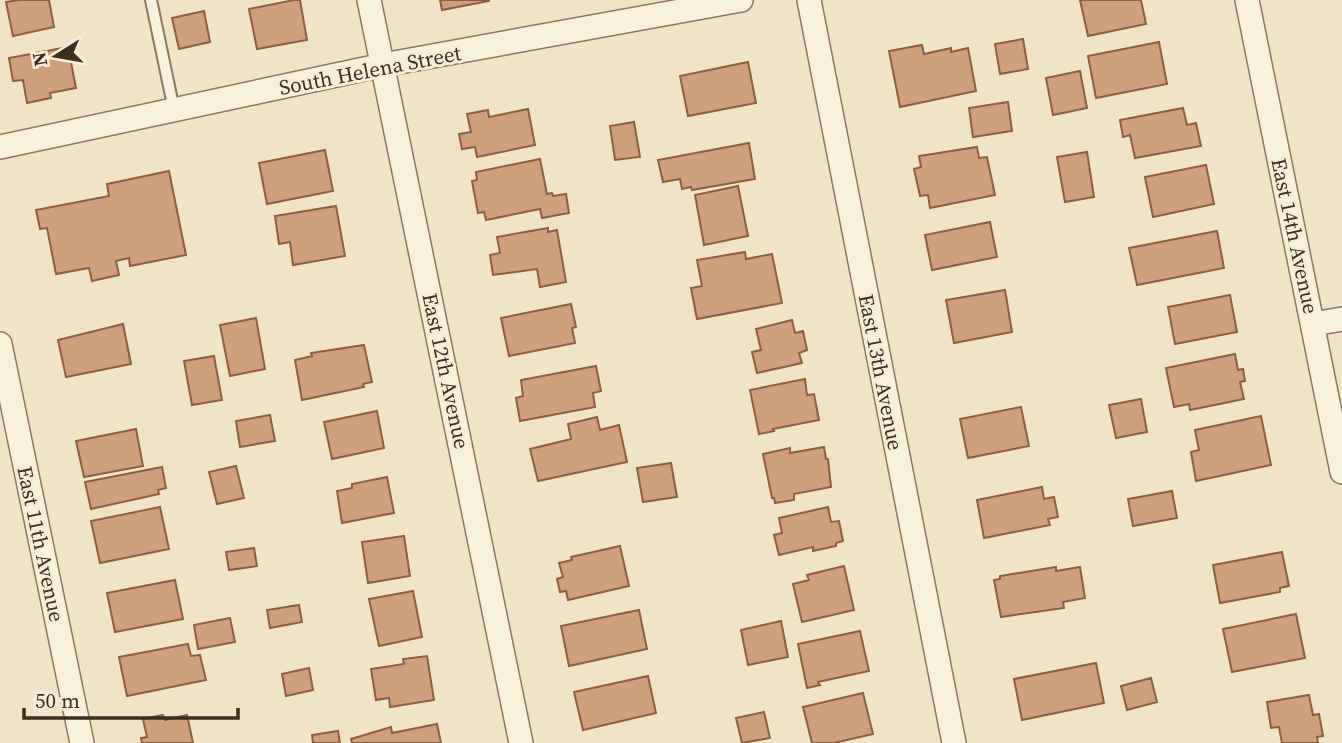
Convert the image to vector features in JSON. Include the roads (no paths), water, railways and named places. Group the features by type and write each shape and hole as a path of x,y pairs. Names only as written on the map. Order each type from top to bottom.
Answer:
{"street":[{"name":"East 12th Avenue","path":"369,0 521,743"},
{"name":"South Helena Street","path":"0,147 383,65 741,0"},
{"name":"East 13th Avenue","path":"808,0 954,743"},
{"name":"East 14th Avenue","path":"1247,0 1342,472"},
{"path":"1313,324 1342,319"},
{"name":"East 11th Avenue","path":"0,344 82,743"}],"lane":[{"path":"151,0 174,110"}]}
